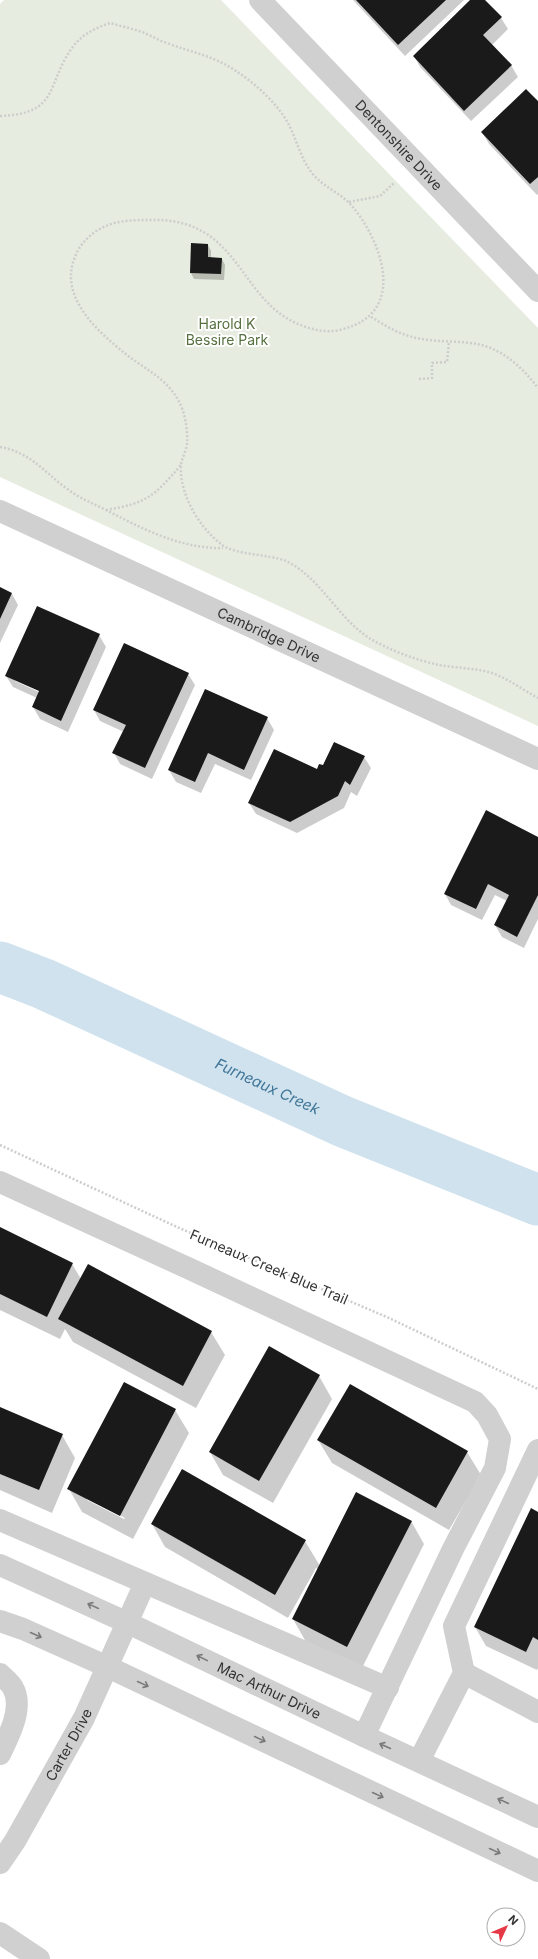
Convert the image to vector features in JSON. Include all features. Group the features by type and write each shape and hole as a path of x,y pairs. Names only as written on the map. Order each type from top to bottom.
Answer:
{"street":[{"name":"Dentonshire Drive","path":"260,0 538,291"},
{"name":"Cambridge Drive","path":"0,511 538,759"},
{"path":"0,1182 476,1402 487,1415 500,1439 496,1468 453,1549 364,1736"},
{"path":"419,1761 464,1673 454,1626 538,1450"},
{"path":"0,1520 388,1688"},
{"name":"Mac Arthur Drive","path":"0,1565 128,1623 364,1736 538,1817"},
{"name":"Carter Drive","path":"0,1863 15,1841 84,1718 145,1583"},
{"path":"0,1621 23,1628 108,1667 538,1871"},
{"path":"464,1673 538,1712"},
{"path":"0,1674 13,1688 17,1708 11,1734 0,1754"},
{"path":"0,1932 37,1959"}],"path":[{"path":"0,116 25,112 38,107 49,96 72,48 83,35 110,23 142,31 163,42 208,55 239,72 264,94 288,123 298,149 311,172 329,189 349,202 367,227 378,248 384,286 379,303 371,317 344,329 328,332 311,329 290,321 273,309 217,241 200,230 185,224 162,219 121,222 105,226 89,236 76,252 70,270 70,289 86,316 101,332 124,352 166,383 179,401 185,418 187,444 181,465 184,486 189,502 202,524 224,548"},
{"path":"349,202 380,196 394,184"},
{"path":"371,317 386,326 410,336 449,342 477,344 499,352 526,372 538,388"},
{"path":"419,379 432,378 432,363 447,362 449,342"},
{"path":"0,447 28,456 65,488 86,502 142,528 185,544 204,548 224,548 284,560 307,574 348,621 370,638 419,660 440,665 490,672 510,681 538,698"},
{"path":"106,510 128,507 148,499 163,486 181,465"},
{"name":"Furneaux Creek Blue Trail","path":"0,1145 177,1228 389,1318 538,1390"}],"green space":[{"name":"Harold K Bessire Park","path":"4,0 221,0 538,328 538,726 0,477 0,4"}],"building":[{"path":"356,0 446,0 398,45"},
{"path":"470,0 485,0 502,17 483,35 512,65 464,111 413,56"},
{"path":"526,89 538,101 538,177 530,184 481,132"},
{"path":"191,243 208,244 208,257 222,258 221,274 190,273"},
{"path":"0,587 12,593 0,619"},
{"path":"37,606 100,634 61,721 32,707 39,691 5,676"},
{"path":"124,643 189,673 145,768 112,753 126,725 93,710"},
{"path":"205,689 268,717 244,770 208,753 195,782 168,770"},
{"path":"334,742 365,756 350,785 345,781 338,796 290,822 248,803 274,749 317,769 319,764 323,765"},
{"path":"486,810 538,837 538,895 517,937 494,925 509,895 488,884 476,909 444,894"},
{"path":"0,1227 73,1263 47,1317 0,1294"},
{"path":"88,1264 212,1331 183,1386 58,1319"},
{"path":"269,1346 320,1375 259,1481 209,1452"},
{"path":"124,1382 176,1409 120,1516 67,1489"},
{"path":"350,1384 468,1451 436,1508 317,1440"},
{"path":"0,1407 63,1434 39,1490 0,1474"},
{"path":"182,1469 306,1540 275,1595 151,1524"},
{"path":"356,1492 412,1521 347,1647 292,1619"},
{"path":"531,1508 538,1512 538,1640 533,1637 526,1652 474,1627"}],"waterway":[{"name":"Furneaux Creek","path":"0,967 44,984 342,1121 538,1200"}]}
